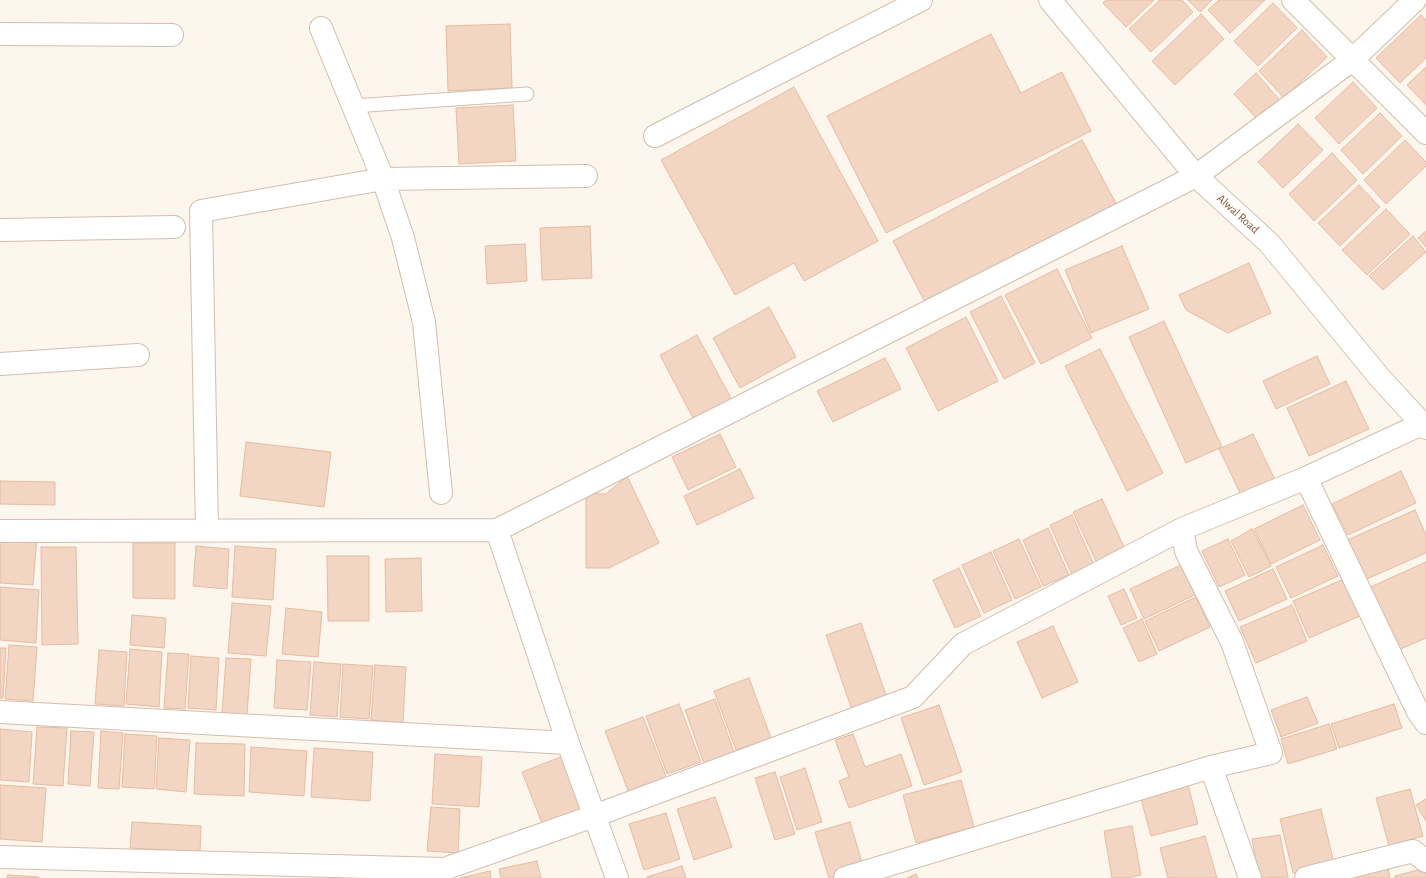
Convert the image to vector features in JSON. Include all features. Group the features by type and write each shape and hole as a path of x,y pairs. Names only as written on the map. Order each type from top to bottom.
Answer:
{"street":[{"path":"655,136 921,0"},
{"name":"Alwal Road","path":"1050,0 1196,176 1268,243 1380,378 1424,426"},
{"path":"1293,0 1426,133"},
{"path":"0,531 497,530 1196,176 1352,60 1415,0"},
{"path":"321,28 383,179 403,238 424,322 442,493"},
{"path":"0,34 172,35"},
{"path":"207,530 201,211 383,179 586,176"},
{"path":"0,230 174,228"},
{"path":"0,364 138,355"},
{"path":"0,857 444,869 594,816 913,697 963,644 1182,529 1306,478 1424,426"},
{"path":"1306,478 1418,712 1426,722"},
{"path":"845,878 1211,767 1271,753 1232,642 1186,551 1182,529"},
{"path":"497,530 568,743 617,878"},
{"path":"0,712 568,743"},
{"path":"1211,767 1250,878"},
{"path":"1306,878 1413,851 1426,861"}],"lane":[{"path":"353,106 526,94"}],"building":[{"path":"1106,0 1154,0 1126,27 1103,3"},
{"path":"1160,0 1182,0 1193,12 1151,52 1129,29"},
{"path":"1188,0 1212,0 1200,12"},
{"path":"1219,0 1265,0 1230,33 1208,10"},
{"path":"1273,3 1297,28 1258,66 1234,41"},
{"path":"1201,14 1224,39 1175,85 1152,61"},
{"path":"1421,15 1426,20 1426,58 1400,83 1376,58"},
{"path":"510,24 512,88 448,91 446,26"},
{"path":"1302,30 1327,57 1284,98 1259,71"},
{"path":"991,34 1021,93 1062,72 1091,131 886,233 827,116"},
{"path":"1426,67 1426,105 1407,85"},
{"path":"1256,73 1280,100 1258,120 1234,94"},
{"path":"1353,82 1377,108 1339,144 1315,118"},
{"path":"794,87 878,241 804,281 794,263 735,295 661,160"},
{"path":"513,105 516,161 459,164 456,108"},
{"path":"1380,113 1402,136 1363,174 1341,150"},
{"path":"1298,124 1323,150 1283,188 1258,162"},
{"path":"1082,140 1118,207 928,308 893,241"},
{"path":"1405,140 1426,162 1426,166 1386,204 1364,180"},
{"path":"1332,153 1357,180 1314,221 1289,194"},
{"path":"1359,185 1380,207 1340,246 1318,223"},
{"path":"1386,209 1410,234 1367,275 1342,250"},
{"path":"590,226 592,278 542,280 540,228"},
{"path":"1426,231 1426,247 1418,238"},
{"path":"1413,236 1426,252 1383,290 1369,276"},
{"path":"525,244 527,281 487,284 485,246"},
{"path":"1122,246 1149,309 1091,333 1065,270"},
{"path":"1249,263 1271,313 1228,333 1186,310 1179,295"},
{"path":"1057,269 1092,338 1041,364 1005,295"},
{"path":"1001,296 1035,363 1004,379 970,312"},
{"path":"769,307 796,357 740,388 713,338"},
{"path":"966,317 998,381 938,411 906,348"},
{"path":"1164,321 1222,447 1186,463 1129,337"},
{"path":"697,335 732,400 694,420 660,355"},
{"path":"1100,349 1163,473 1127,491 1065,366"},
{"path":"1317,356 1330,384 1276,409 1263,381"},
{"path":"885,358 901,389 833,422 817,391"},
{"path":"1346,381 1369,429 1309,456 1287,408"},
{"path":"720,434 736,467 688,490 672,457"},
{"path":"1253,434 1277,484 1243,499 1219,449"},
{"path":"246,442 331,452 324,507 240,496"},
{"path":"740,469 754,498 697,525 684,496"},
{"path":"1401,471 1416,503 1348,535 1332,504"},
{"path":"627,476 659,543 609,568 586,568 586,493 606,494"},
{"path":"0,481 55,482 55,505 0,504"},
{"path":"1102,499 1125,549 1096,561 1073,512"},
{"path":"1303,505 1320,540 1271,564 1254,529"},
{"path":"1415,510 1426,535 1426,553 1362,581 1345,541"},
{"path":"1072,515 1094,565 1072,575 1050,525"},
{"path":"1048,528 1069,575 1043,586 1023,540"},
{"path":"1252,529 1271,566 1249,577 1231,541"},
{"path":"0,534 37,536 33,585 0,583"},
{"path":"1019,539 1041,587 1015,599 993,551"},
{"path":"1228,539 1245,575 1219,587 1202,551"},
{"path":"133,543 175,543 175,599 133,598"},
{"path":"1323,545 1338,576 1291,598 1276,567"},
{"path":"196,546 229,549 227,589 193,586"},
{"path":"235,546 276,549 273,600 232,597"},
{"path":"41,547 76,547 78,644 42,645"},
{"path":"991,552 1012,600 984,613 962,565"},
{"path":"327,556 369,556 369,621 328,621"},
{"path":"421,558 422,611 386,612 385,559"},
{"path":"1426,562 1426,638 1394,652 1366,589"},
{"path":"1181,565 1195,595 1144,619 1130,589"},
{"path":"959,568 981,616 955,628 933,580"},
{"path":"1273,569 1287,599 1239,621 1225,591"},
{"path":"1344,579 1360,616 1309,638 1293,601"},
{"path":"0,587 39,590 36,643 0,640"},
{"path":"1124,589 1137,618 1121,625 1108,596"},
{"path":"1196,597 1210,627 1159,651 1145,621"},
{"path":"232,603 271,606 266,656 228,653"},
{"path":"1292,605 1307,641 1256,663 1240,627"},
{"path":"286,608 322,612 318,657 282,654"},
{"path":"132,615 166,618 164,648 130,645"},
{"path":"1142,619 1157,654 1139,662 1123,628"},
{"path":"861,623 887,698 852,710 826,635"},
{"path":"1053,626 1078,682 1042,698 1017,642"},
{"path":"9,645 37,647 33,701 5,699"},
{"path":"0,648 6,648 3,698 0,698"},
{"path":"130,649 162,652 159,707 126,704"},
{"path":"99,650 127,652 124,706 95,704"},
{"path":"168,653 189,654 185,709 164,708"},
{"path":"191,656 219,658 216,710 188,708"},
{"path":"226,658 251,659 247,715 222,713"},
{"path":"277,660 311,662 307,710 274,708"},
{"path":"314,662 341,664 337,717 310,715"},
{"path":"343,664 373,666 369,719 340,717"},
{"path":"375,665 406,667 403,723 371,720"},
{"path":"749,678 771,738 736,750 714,691"},
{"path":"1307,697 1318,723 1281,737 1271,710"},
{"path":"715,699 735,755 705,766 685,710"},
{"path":"679,704 701,762 667,774 646,716"},
{"path":"1394,704 1402,728 1339,748 1331,724"},
{"path":"939,705 962,772 924,785 901,718"},
{"path":"643,717 667,779 629,793 605,731"},
{"path":"1329,724 1337,749 1288,764 1281,739"},
{"path":"37,727 67,728 63,786 33,784"},
{"path":"0,729 32,732 29,782 0,780"},
{"path":"71,731 94,732 90,786 68,784"},
{"path":"101,731 123,733 119,789 98,788"},
{"path":"125,734 157,736 154,789 122,787"},
{"path":"853,734 865,767 901,754 912,786 849,808 839,781 849,777 835,740"},
{"path":"159,738 190,740 186,792 156,789"},
{"path":"196,743 245,744 244,796 194,794"},
{"path":"251,747 307,751 304,796 249,792"},
{"path":"314,748 373,752 370,801 311,797"},
{"path":"435,754 482,757 479,807 432,804"},
{"path":"563,756 585,809 543,826 522,772"},
{"path":"805,768 822,822 797,830 780,777"},
{"path":"775,772 795,834 775,840 755,778"},
{"path":"961,780 974,827 916,843 903,795"},
{"path":"1187,780 1198,824 1151,836 1139,792"},
{"path":"0,785 46,788 42,842 0,839"},
{"path":"1410,789 1423,836 1389,846 1376,798"},
{"path":"715,797 732,847 694,860 677,809"},
{"path":"1426,799 1426,821 1416,805"},
{"path":"431,807 460,809 458,853 427,851"},
{"path":"1321,809 1334,863 1293,873 1280,819"},
{"path":"666,813 680,859 644,870 629,824"},
{"path":"132,822 201,826 200,852 130,848"},
{"path":"850,822 864,869 834,878 829,878 815,832"},
{"path":"1132,826 1141,875 1127,878 1112,878 1104,831"},
{"path":"1280,835 1288,877 1259,878 1252,839"},
{"path":"1205,836 1217,878 1168,878 1160,848"},
{"path":"537,861 541,878 501,878 499,869"},
{"path":"682,866 686,878 647,878 647,877"},
{"path":"1388,867 1390,878 1353,878 1352,875"},
{"path":"1426,868 1426,878 1395,878 1395,876"},
{"path":"490,871 491,878 460,878"},
{"path":"916,874 918,878 907,878"},
{"path":"8,875 39,877 39,878 7,878"}]}
